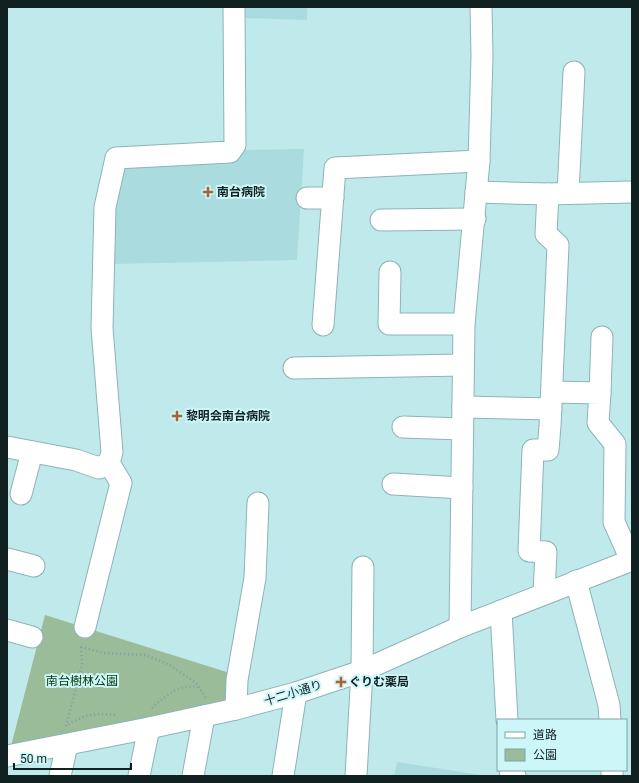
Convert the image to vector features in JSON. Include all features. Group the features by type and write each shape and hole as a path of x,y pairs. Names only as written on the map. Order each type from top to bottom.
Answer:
{"street":[{"path":"7,447 76,460 99,468 109,463 112,452 103,313 105,207 116,158 230,152 235,145 234,7"},
{"path":"460,627 464,324 475,219 482,56 481,7"},
{"path":"544,593 546,552 529,551 533,450 548,450 558,245 546,234 558,194 574,72"},
{"path":"323,325 335,288 333,198 335,168 478,161"},
{"path":"476,192 558,194 632,192"},
{"path":"307,198 333,198"},
{"path":"380,220 475,219"},
{"path":"390,272 389,324 464,324"},
{"path":"602,337 598,423 615,444 614,522 632,560"},
{"path":"294,368 463,365"},
{"path":"463,407 551,400 600,393"},
{"path":"404,427 462,429"},
{"path":"21,494 32,452"},
{"path":"85,627 122,483 109,463"},
{"path":"393,484 462,488"},
{"path":"236,709 237,680 255,578 258,502"},
{"path":"7,559 34,566"},
{"name":"十二小通り","path":"7,756 65,732 147,720 209,715 296,694 362,671 460,627 632,560"},
{"path":"356,776 362,671 363,567"},
{"path":"576,581 609,705 610,719"},
{"path":"501,611 507,719"},
{"path":"7,630 32,637"},
{"path":"283,776 296,694"},
{"path":"194,776 209,715"},
{"path":"139,776 147,720"},
{"path":"60,776 65,732"}],"path":[{"path":"65,732 82,665 81,648 85,627"},
{"path":"81,648 104,653 146,656 170,664 196,683 209,715"},
{"path":"147,720 152,709 169,693 190,686 198,687"},
{"path":"65,732 85,716 98,714 119,716"}],"shaded area":[{"path":"243,7 307,7 307,20 243,18"},
{"name":"南台病院","path":"304,149 297,260 111,264 117,169 242,150"},
{"path":"397,762 488,776 394,776"}],"green space":[{"name":"南台樹林公園","path":"45,615 233,674 228,705 10,750"}],"place":[{"name":"南台病院","path":"208,192"},
{"name":"黎明会南台病院","path":"177,416"},
{"name":"ぐりむ薬局","path":"341,682"}]}
